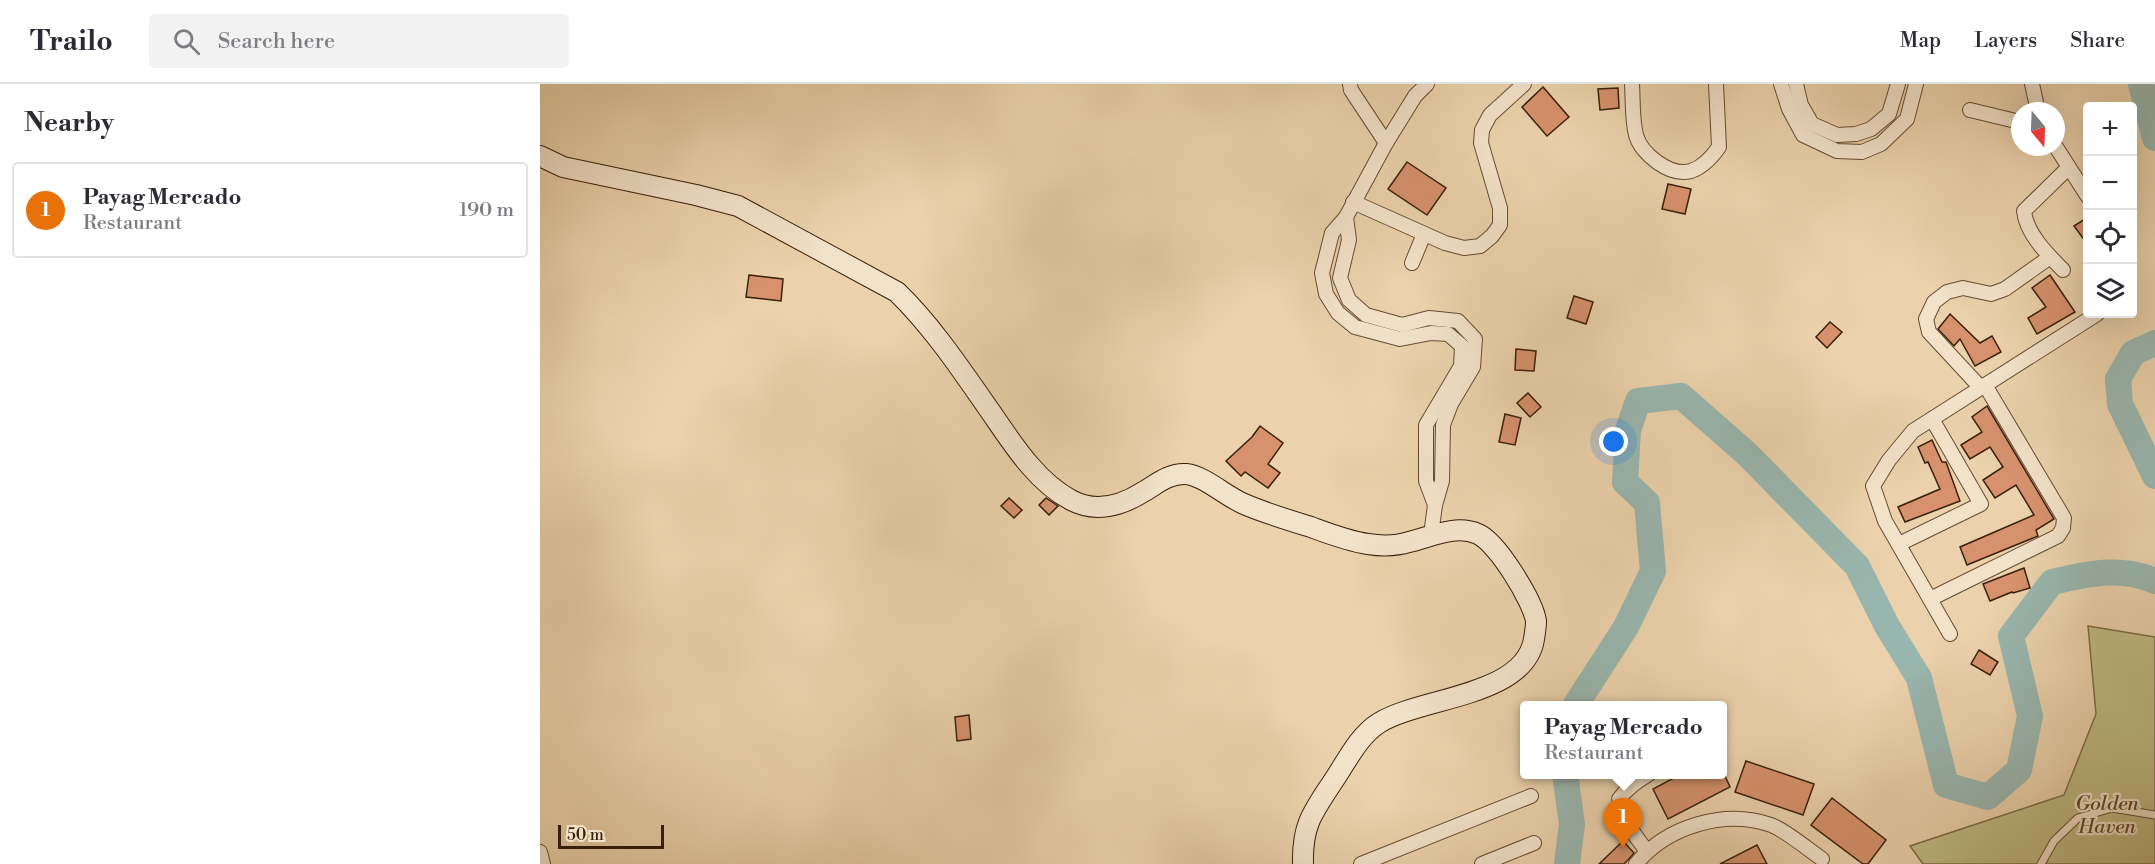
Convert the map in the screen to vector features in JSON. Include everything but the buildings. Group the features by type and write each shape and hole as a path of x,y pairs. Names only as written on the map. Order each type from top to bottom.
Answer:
{"main road":[{"path":"540,156 563,168 696,195 738,206 897,292 914,309 1021,454 1056,491 1084,506 1100,508 1113,506 1128,501 1172,475 1186,474 1201,478 1243,503 1344,538 1369,544 1389,546 1408,543 1431,535 1457,530 1469,531 1488,539 1495,546 1533,612 1536,620 1532,649 1524,662 1488,686 1393,715 1366,732 1307,822 1303,840 1303,864"}],"street":[{"path":"1350,84 1351,90 1386,142"},
{"path":"1427,84 1415,96 1386,142 1346,217 1332,233 1322,273 1326,294 1338,313 1355,327 1400,339 1431,333 1448,334 1462,346 1461,366 1426,425 1426,480 1435,505"},
{"path":"1353,202 1445,243 1464,248 1480,246 1500,225 1500,208 1481,143 1482,130 1490,115 1524,84"},
{"path":"1632,84 1636,135 1641,146 1663,165 1679,171 1690,171 1706,162 1719,147 1716,84"},
{"path":"1781,84 1789,109 1803,135 1837,151 1862,152 1881,144 1907,119 1916,84"},
{"path":"1796,84 1802,105 1812,124 1837,135 1856,134 1871,129 1889,114 1898,84"},
{"path":"2032,84 2036,102"},
{"path":"1970,110 2011,120"},
{"path":"2061,156 2083,190"},
{"path":"2063,270 2050,257 2025,222 2024,211 2068,168"},
{"path":"1346,217 1349,240 1340,278 1349,300 1366,315 1402,325 1429,318 1458,321 1475,339 1473,367 1451,404 1443,425 1442,481 1435,505 1431,535"},
{"path":"1412,263 1424,234"},
{"path":"1930,599 2058,536 2063,528 2064,518 1982,386 1929,332 1926,319 1934,302 1947,292 1963,288 1991,294 2005,289 2050,257"},
{"path":"1950,634 1885,521 1873,486 1888,460 1913,430 2091,318"},
{"path":"1899,544 1981,504 1932,418"},
{"path":"1426,425 1443,425"},
{"path":"1638,779 1619,799 1623,816 1633,834 1647,851"},
{"path":"1361,864 1531,796"},
{"path":"1636,864 1647,851 1673,833 1706,822 1740,819 1773,826 1822,859"},
{"path":"1482,864 1534,843"},
{"path":"540,852 543,864"}],"lane":[{"path":"2041,864 2054,841 2078,818 2112,808 2155,815"}],"green space":[{"name":"Golden Haven","path":"2088,626 2155,637 2155,864 1923,864 1910,846 2064,795 2096,714"}],"waterway":[{"path":"2141,84 2155,138"},
{"path":"2155,343 2133,353 2118,379 2120,404 2155,476"},
{"path":"1578,701 1626,627 1653,571 1647,503 1625,482 1628,430 1638,401 1681,396 1747,454 1857,566 1887,626 1919,678 1946,785 1988,797 2019,770 2030,716 2011,636 2052,582 2104,573 2142,576 2155,581"},
{"path":"1566,779 1572,824 1567,864"}],"place":[{"name":"Payag Mercado","path":"1623,848"}]}
